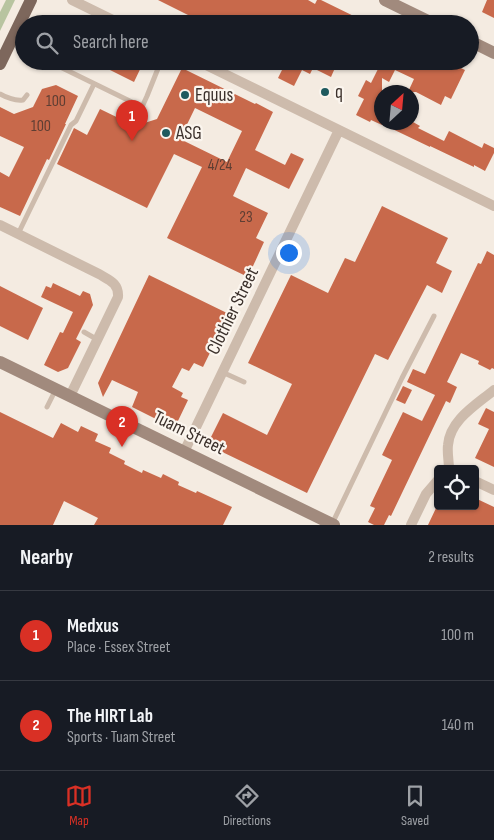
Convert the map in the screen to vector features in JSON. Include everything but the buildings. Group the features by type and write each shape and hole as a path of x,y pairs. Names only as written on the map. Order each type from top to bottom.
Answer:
{"main road":[{"path":"24,15 31,0"},
{"path":"0,64 15,33"}],"street":[{"path":"72,0 103,15"},
{"path":"385,0 416,15"},
{"path":"479,46 494,53"},
{"path":"216,70 493,202"},
{"name":"Clothier Street","path":"184,452 339,130"},
{"path":"0,225 114,282 118,290 118,297 70,396"},
{"name":"Tuam Street","path":"0,362 333,524"},
{"path":"449,465 447,446 452,429 464,415 494,390"},
{"path":"479,483 494,490"},
{"path":"411,525 426,494 434,485"}],"lane":[{"path":"66,70 142,107 157,70"},
{"path":"18,234 71,125 76,121 94,84"},
{"path":"0,94 18,101 23,100 27,95"},
{"path":"333,524 402,378 434,316"},
{"path":"84,332 98,340"},
{"path":"222,372 244,382"},
{"path":"47,407 56,390"}],"green space":[{"path":"6,0 15,0 0,31 0,12"}],"place":[{"name":"q","path":"325,92"},
{"name":"Equus","path":"185,95"},
{"name":"ASG","path":"166,133"},
{"name":"Medxus","path":"132,141"},
{"name":"The HIRT Lab","path":"122,447"}]}
